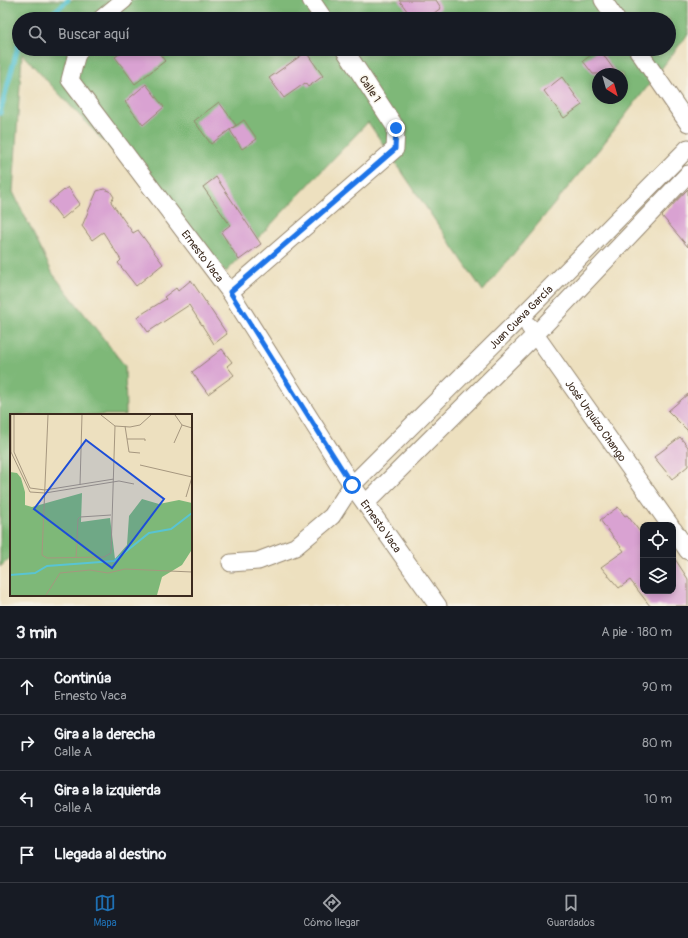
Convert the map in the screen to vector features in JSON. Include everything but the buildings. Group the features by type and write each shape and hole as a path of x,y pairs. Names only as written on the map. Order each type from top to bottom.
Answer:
{"street":[{"path":"109,12 124,0"},
{"path":"311,0 319,12"},
{"path":"603,0 611,12"},
{"name":"Ernesto Vaca","path":"76,56 70,80 230,292 352,485 438,606"},
{"name":"Calle 1","path":"230,292 395,149 396,128 349,56"},
{"path":"641,56 688,124"},
{"name":"Juan Cueva García","path":"231,563 258,561 295,547 332,516 352,485 688,148"},
{"name":"Juan Cueva García","path":"366,503 536,334 688,174"},
{"name":"José Urquizo Chango","path":"522,316 668,522"},
{"path":"676,534 688,551"}],"green space":[{"path":"0,0 688,0 688,34 676,50 676,12 12,12 12,56 22,56 13,192 53,274 125,366 126,414 10,414 10,558 0,567"},
{"path":"24,56 671,56 601,147 483,291 368,122 226,272"}],"waterway":[{"path":"54,12 68,0"},
{"path":"0,113 15,56"}],"route":[{"path":"352,485 230,292 395,149 396,128"}]}
